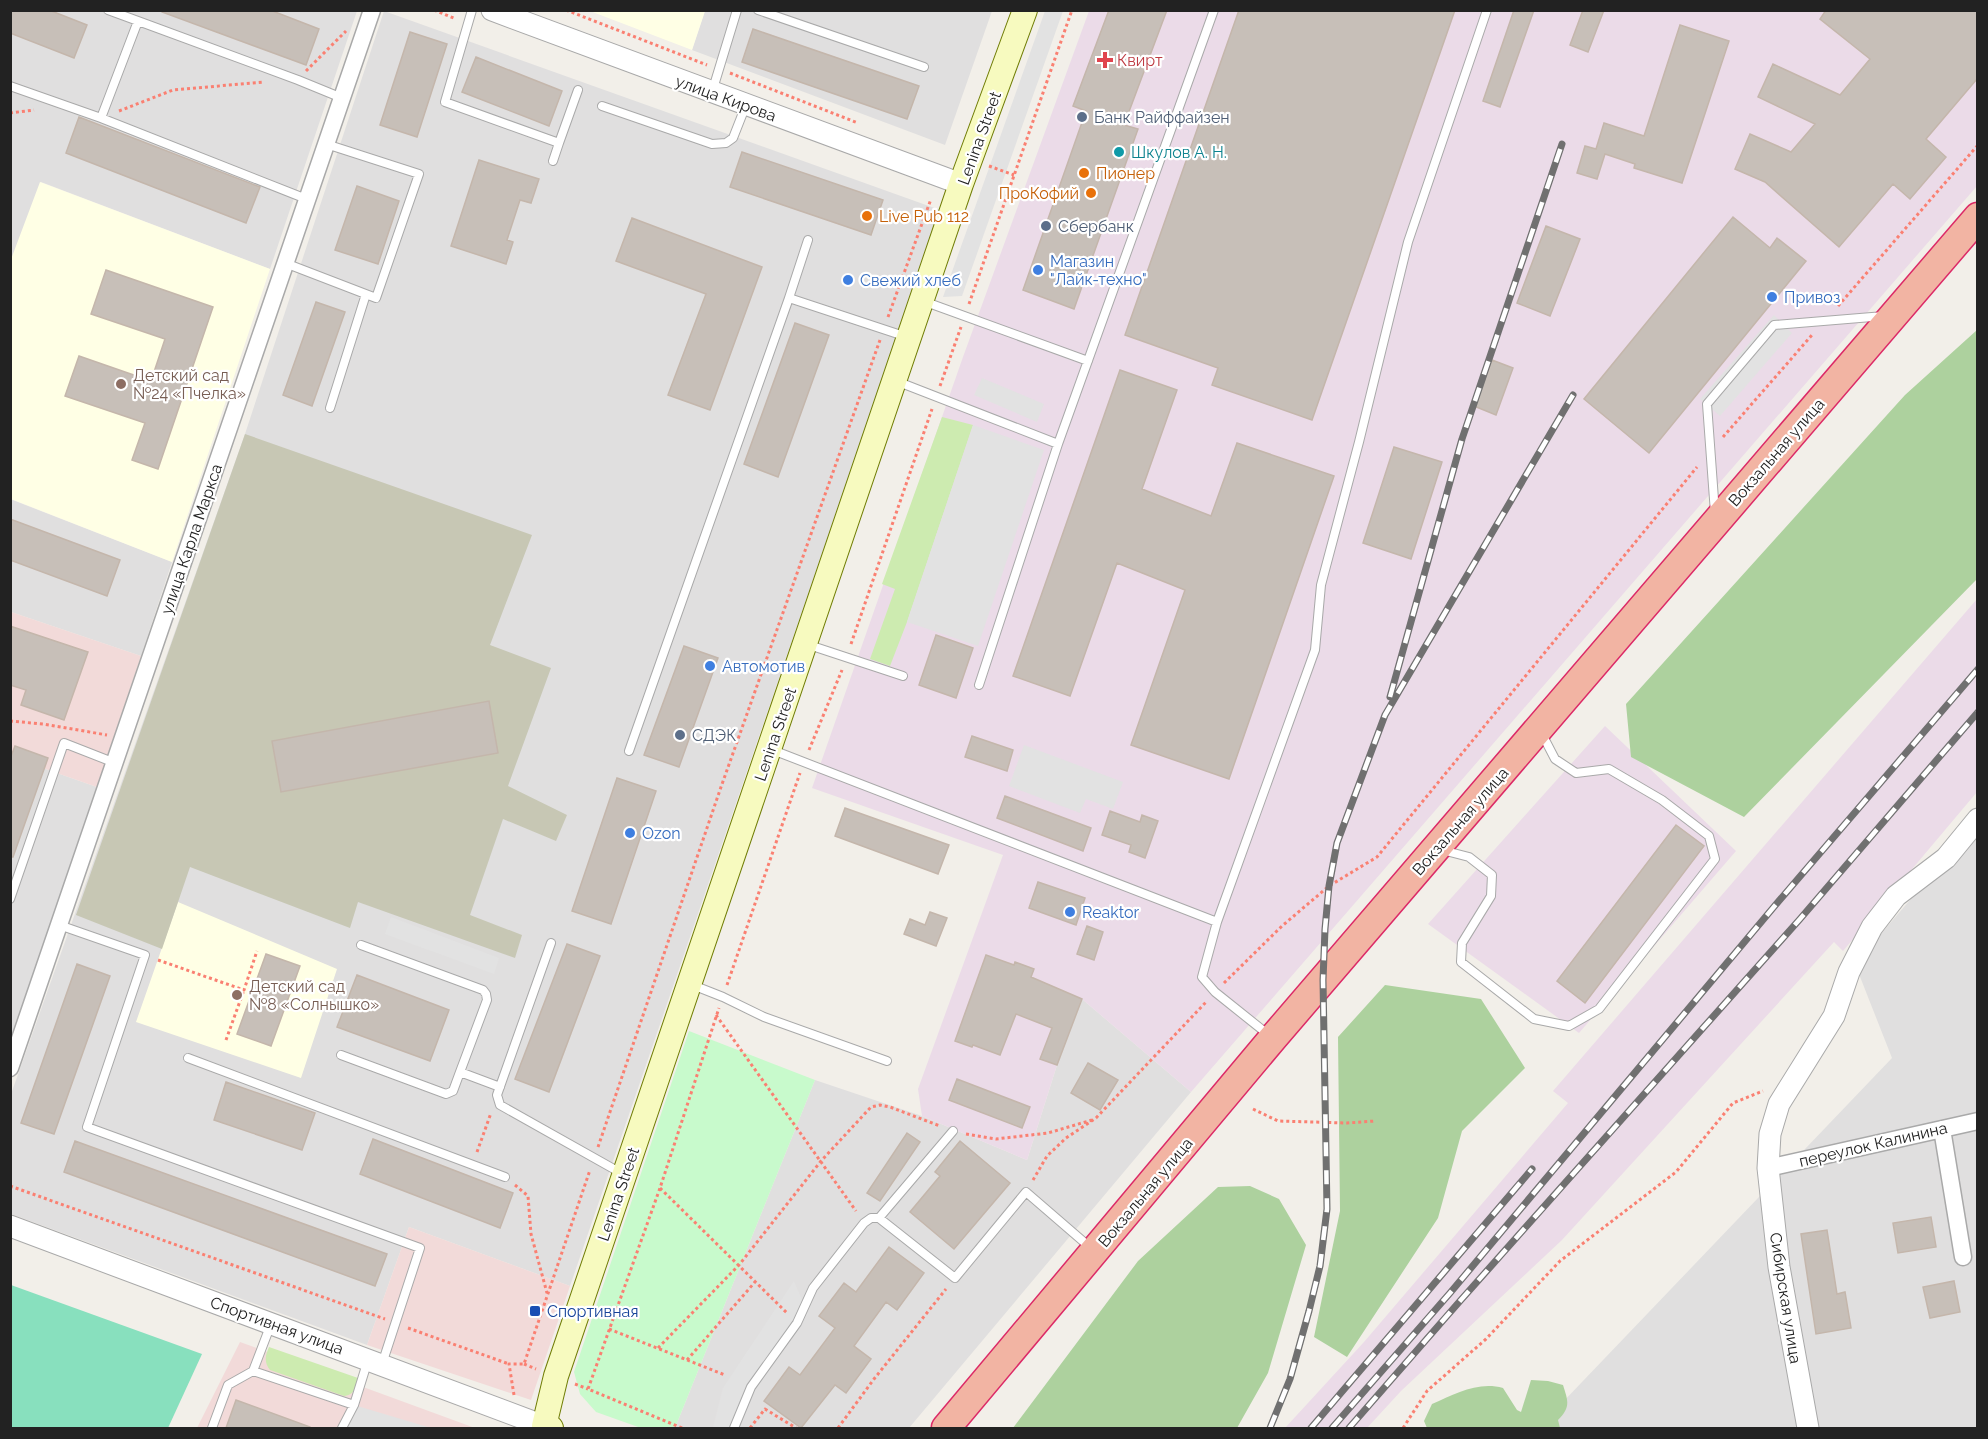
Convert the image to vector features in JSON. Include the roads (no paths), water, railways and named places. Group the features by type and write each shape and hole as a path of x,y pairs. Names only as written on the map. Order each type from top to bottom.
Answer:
{"highway":[{"name":"Вокзальная улица","path":"946,1428 1273,1038 1977,217"}],"main road":[{"name":"Lenina Street","path":"546,1428 556,1376 910,338 922,301 951,181 1025,10"}],"street":[{"name":"улица Кирова","path":"492,10 951,181"},
{"name":"улица Карла Маркса","path":"10,1068 285,263 309,200 371,13"},
{"name":"Сибирская улица","path":"1808,1428 1779,1267 1768,1168 1770,1134 1779,1104 1834,1016 1849,972 1872,927 1896,896 1946,858 1977,819"},
{"name":"переулок Калинина","path":"1768,1168 1977,1121"},
{"path":"1941,1129 1963,1257"},
{"name":"Спортивная улица","path":"10,1226 518,1415 546,1428"}],"lane":[{"path":"108,10 342,98"},
{"path":"472,10 445,102 559,143"},
{"path":"712,92 737,10"},
{"path":"758,10 924,67"},
{"path":"980,684 1058,444 1214,10"},
{"path":"1273,1038 1215,992 1202,977 1217,922 1315,650 1321,585 1408,242 1487,10"},
{"path":"101,118 138,21"},
{"path":"10,86 101,118 309,200"},
{"path":"553,161 578,90"},
{"path":"602,106 712,144 726,144 733,138 746,105"},
{"path":"285,263 376,298 419,174 326,144"},
{"path":"629,751 808,240"},
{"path":"330,408 366,294"},
{"path":"789,298 910,338"},
{"path":"922,301 1088,361"},
{"path":"1716,522 1707,404 1774,325 1893,315"},
{"path":"896,381 1058,444"},
{"path":"806,644 903,676"},
{"path":"1436,848 1468,857 1492,875 1491,896 1462,944 1461,962 1534,1019 1569,1026 1599,1009 1715,859 1709,836 1662,800 1609,769 1576,773 1555,759 1539,728"},
{"path":"10,899 64,743 115,763"},
{"path":"770,749 1217,922"},
{"path":"59,926 145,956 87,1127 420,1248 395,1323 342,1428"},
{"path":"551,943 497,1101 500,1105 624,1174"},
{"path":"341,1055 446,1094 453,1091 487,1000 483,990 361,945"},
{"path":"689,984 765,1017 887,1061"},
{"path":"188,1058 505,1177"},
{"path":"460,1072 500,1087"},
{"path":"879,1218 954,1131"},
{"path":"734,1428 751,1387 796,1323 813,1288 864,1223 871,1218 879,1218 955,1278 1026,1192 1095,1251"},
{"path":"212,1428 228,1385 253,1371 272,1323"},
{"path":"253,1371 354,1405"}],"railway":[{"path":"1390,697 1462,439 1562,144"},
{"path":"1270,1428 1290,1379 1309,1311 1320,1266 1327,1209 1323,980 1329,886 1337,843 1385,715 1573,395"},
{"path":"1332,1428 1450,1293 1778,902 1978,669"},
{"path":"1349,1428 1800,919 1978,712"},
{"path":"1311,1428 1532,1169"}],"place":[{"name":"Квирт","path":"1105,60"},
{"name":"Банк Райффайзен","path":"1082,117"},
{"name":"Шкулов А. Н.","path":"1119,152"},
{"name":"Пионер","path":"1084,173"},
{"name":"ПроКофий","path":"1091,193"},
{"name":"Live Pub 112","path":"867,216"},
{"name":"Сбербанк","path":"1046,226"},
{"name":"Магазин \"Лайк-техно\"","path":"1038,270"},
{"name":"Свежий хлеб","path":"848,280"},
{"name":"Привоз","path":"1772,297"},
{"name":"Детский сад №24 «Пчелка»","path":"121,384"},
{"name":"Автомотив","path":"710,666"},
{"name":"СДЭК","path":"680,735"},
{"name":"Ozon","path":"630,833"},
{"name":"Reaktor","path":"1070,912"},
{"name":"Детский сад №8 «Солнышко»","path":"237,995"},
{"name":"Спортивная","path":"535,1311"}]}
